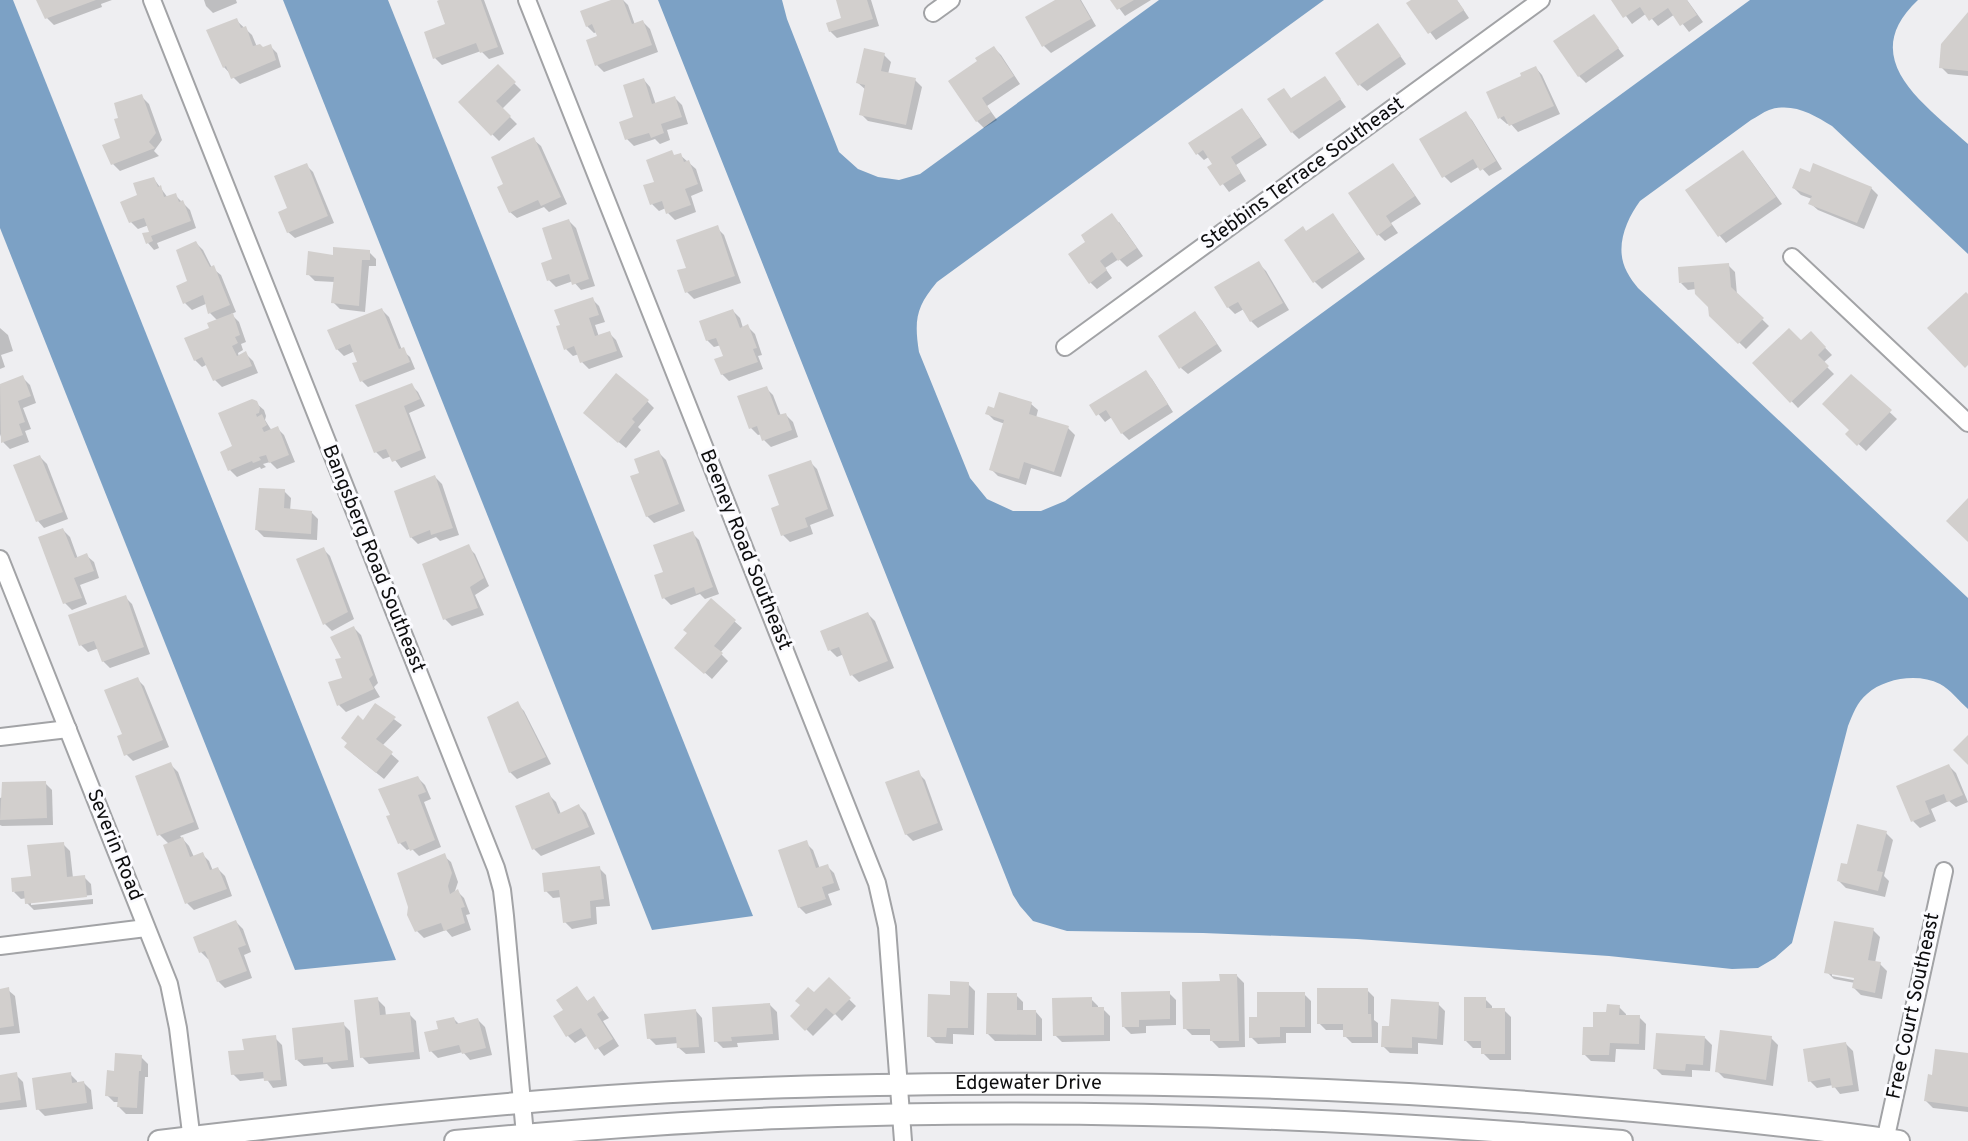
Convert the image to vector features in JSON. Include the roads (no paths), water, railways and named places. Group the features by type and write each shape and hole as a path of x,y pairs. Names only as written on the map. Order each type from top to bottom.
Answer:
{"street":[{"name":"Bangsberg Road Southeast","path":"152,0 496,868 505,916 525,1135"},
{"name":"Beeney Road Southeast","path":"527,0 877,883 887,927 903,1141"},
{"path":"933,13 951,0"},
{"name":"Stebbins Terrace Southeast","path":"1065,347 1541,0"},
{"path":"1792,257 1968,423"},
{"name":"Severin Road","path":"0,559 169,984 191,1139"},
{"path":"0,737 68,729"},
{"name":"Free Court Southeast","path":"1889,1140 1944,871"},
{"path":"0,946 146,928"},
{"name":"Edgewater Drive","path":"159,1141 367,1116 522,1102 713,1090 899,1084 1080,1083 1320,1088 1491,1098 1683,1115 1889,1140"},
{"path":"1416,1125 1420,1094"},
{"name":"Edgewater Drive","path":"455,1141 750,1119 1106,1114 1214,1115 1416,1125 1622,1141"}],"water":[{"path":"0,0 13,0 396,960 295,970 0,228"},
{"path":"283,0 388,0 753,916 652,930"},
{"path":"658,0 782,0 839,152 858,169 878,177 899,180 920,174 1159,0 1324,0 937,282 925,299 917,322 919,352 970,478 987,499 1013,511 1041,511 1065,501 1750,0 1918,0 1900,21 1893,42 1895,61 1903,79 1917,96 1968,144 1968,254 1832,126 1810,114 1786,107 1769,110 1751,120 1640,201 1626,225 1622,253 1627,272 1638,288 1968,598 1968,709 1944,686 1912,678 1883,684 1861,701 1848,726 1792,943 1758,968 1732,969 1609,956 1357,939 1067,931 1033,921 1013,895"}]}
